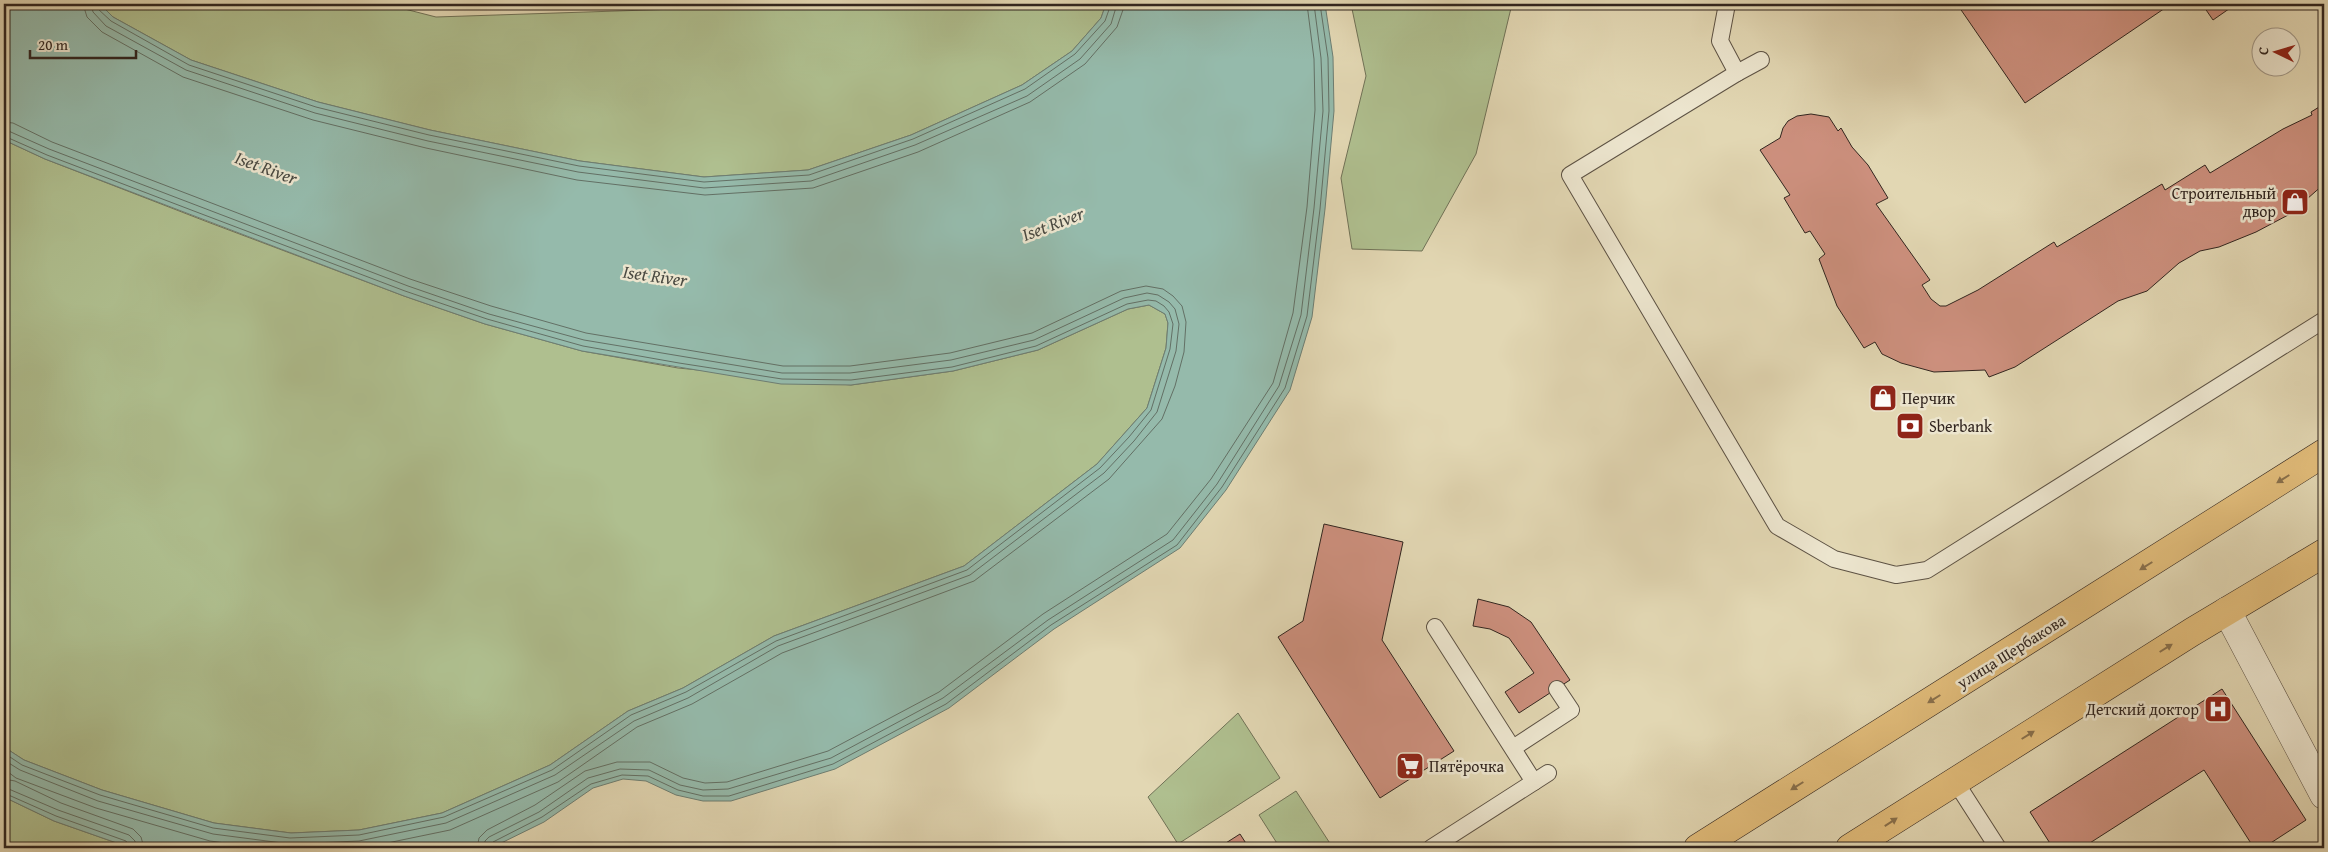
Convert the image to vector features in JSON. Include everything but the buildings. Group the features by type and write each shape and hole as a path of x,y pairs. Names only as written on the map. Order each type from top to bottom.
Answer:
{"main road":[{"name":"улица Щербакова","path":"1698,848 2324,453"},
{"path":"1850,848 2227,611 2324,553"}],"street":[{"path":"2227,611 2324,795"}],"lane":[{"path":"1727,4 1720,42 1737,73"},
{"path":"1760,60 1570,175 1778,526 1834,559 1896,575 1927,570 2324,320"},
{"path":"1435,627 1534,782"},
{"path":"1513,748 1571,710 1557,689"},
{"path":"1431,848 1548,773"},
{"path":"1955,781 1998,848"}],"shaded area":[{"path":"100,4 385,4 436,17 768,6 771,4 1106,4 1101,18 1072,51 1022,85 911,135 808,170 704,177 580,161 430,130 318,102 191,60 113,17"},
{"path":"1351,4 1509,4 1511,8 1476,154 1422,251 1352,249 1341,178 1366,76"},
{"path":"4,140 45,159 404,296 485,324 582,351 678,368 851,385 953,371 1038,350 1128,309 1149,305 1165,314 1168,323 1166,348 1147,408 1097,464 964,566 774,636 683,688 628,711 550,765 442,813 359,830 291,833 214,823 102,790 24,760 4,747"},
{"path":"1238,713 1280,778 1178,844 1148,797"},
{"path":"1296,791 1333,848 1280,848 1259,815"},
{"path":"4,797 54,821 131,848 4,848"}],"water":[{"name":"Iset River","path":"4,4 100,4 113,17 191,60 318,102 430,130 580,161 704,177 808,170 911,135 1022,85 1072,51 1101,18 1106,4 1325,4 1333,57 1334,111 1312,317 1290,390 1226,490 1180,548 1054,629 949,708 835,769 731,801 703,801 676,795 646,781 623,779 593,788 544,822 491,848 131,848 54,821 4,797 4,747 24,760 102,790 214,823 291,833 359,830 442,813 550,765 628,711 683,688 774,636 964,566 1097,464 1147,408 1166,348 1168,323 1165,314 1149,305 1128,309 1038,350 953,371 851,385 781,384 582,351 485,324 404,296 45,159 4,140"}],"place":[{"name":"Строительный двор","path":"2295,202"},
{"name":"Перчик","path":"1883,398"},
{"name":"Sberbank","path":"1910,426"},
{"name":"Детский доктор","path":"2218,709"},
{"name":"Пятёрочка","path":"1410,766"}]}
